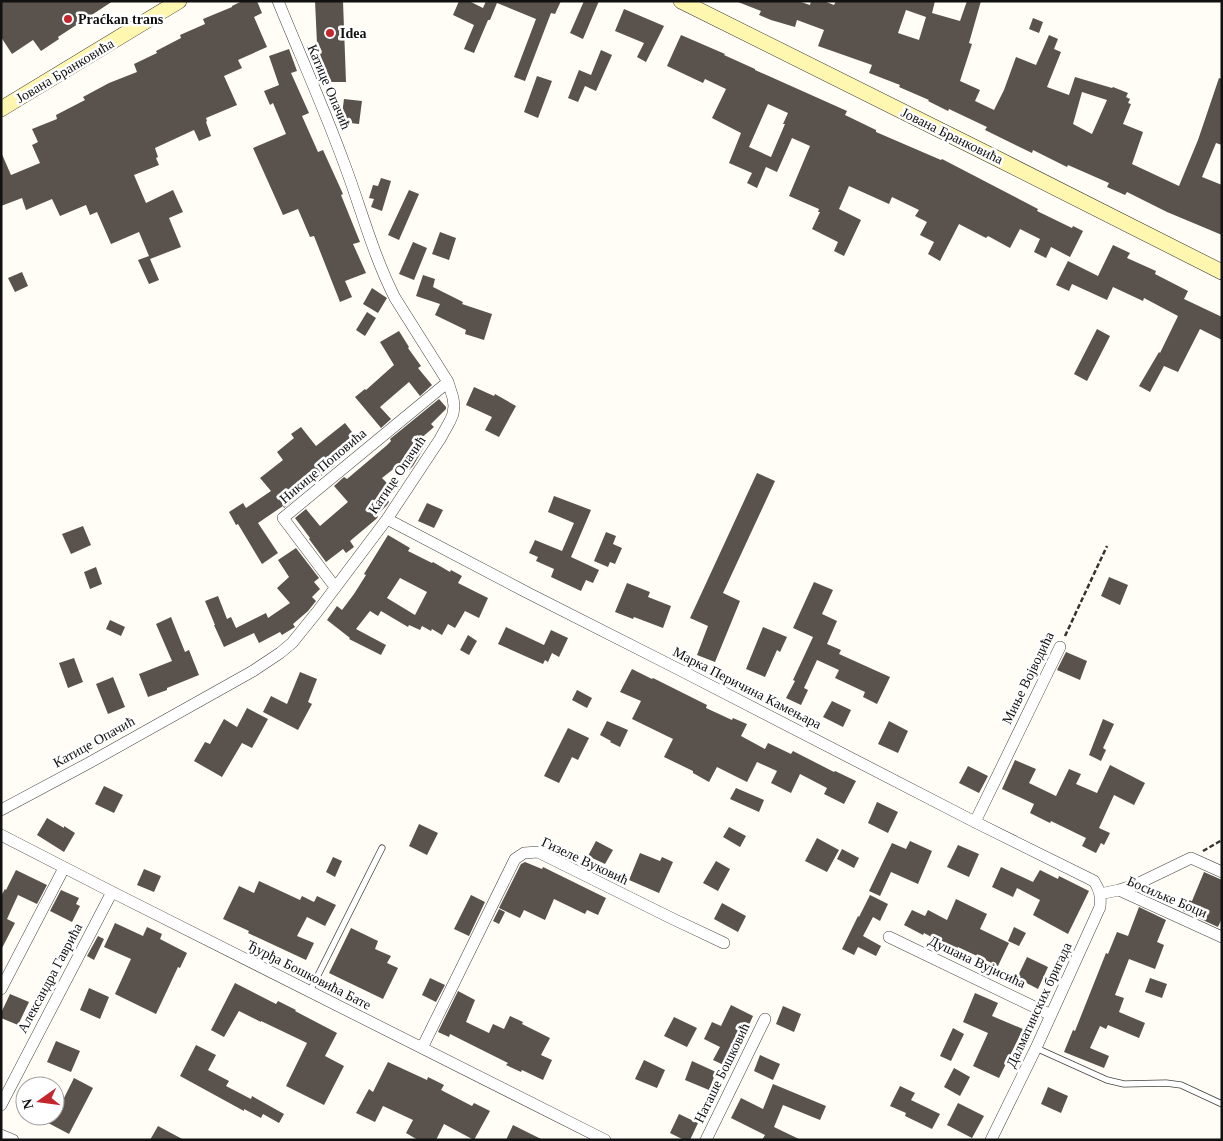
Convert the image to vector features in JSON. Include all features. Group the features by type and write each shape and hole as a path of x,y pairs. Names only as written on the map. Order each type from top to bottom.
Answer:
{"main road":[{"name":"Јована Бранковића","path":"1,109 179,1"},
{"name":"Јована Бранковића","path":"682,1 1222,272"}],"street":[{"name":"Катице Опачић","path":"1,810 247,675 268,662 292,643 386,519 450,421 454,406 452,390 388,284 340,150 278,1"},
{"name":"Никице Поповића","path":"335,587 283,518 448,382"},
{"name":"Марка Перичина Камењара","path":"386,519 975,822 1094,881 1100,894"},
{"name":"Миње Војводића","path":"975,822 1060,646"},
{"name":"Ђурђа Бошковића Бате","path":"1,835 605,1140"},
{"name":"Гизеле Вуковић","path":"422,1048 515,859 524,853 538,852 724,943"},
{"path":"1119,890 1135,886 1191,858 1222,872"},
{"path":"1,989 64,868"},
{"name":"Босиљке Боци","path":"1100,894 1119,890 1222,936"},
{"name":"Александра Гаврића","path":"1,1105 112,892"},
{"name":"Далматинских бригада","path":"991,1140 1052,1015 1100,907 1100,894"},
{"name":"Душана Вујисића","path":"889,938 1052,1015"},
{"name":"Наташе Бошковић","path":"706,1140 765,1018"},
{"path":"1,1135 13,1140"}],"lane":[{"path":"310,991 382,848"},
{"path":"1036,1048 1107,1080 1124,1084 1166,1083 1181,1085 1222,1104"}],"path":[{"name":"Миње Војводића","path":"1060,646 1107,546"},
{"path":"1191,858 1222,840"}],"building":[{"path":"1,1 113,1 58,37 59,39 41,51 33,40 12,54 1,37"},
{"path":"242,1 257,1 262,13 254,17 267,47 238,60 242,68 224,76 237,105 206,118 211,136 199,141 194,130 155,148 159,165 134,175 146,203 173,190 183,212 169,218 181,247 150,259 159,280 149,284 138,260 149,256 139,232 111,244 97,212 90,215 86,205 60,216 52,199 26,210 22,198 1,206 1,152 11,175 40,163 32,145 38,142 32,129 57,119 56,115 85,100 83,97 109,83 137,72 134,64 157,53 156,51 181,38 180,35 205,24 203,19"},
{"name":"Idea","path":"315,1 343,1 346,82 324,82 318,65"},
{"path":"459,1 469,1 483,8 486,1 561,1 555,14 551,13 525,81 514,77 536,19 497,3 474,53 464,49 474,25 453,15"},
{"path":"584,1 599,1 583,39 570,33"},
{"path":"798,1 810,5 811,1 824,1 834,5 836,1 935,1 932,13 960,21 967,1 981,1 969,43 972,44 960,81 980,90 975,101 994,110 1004,90 1016,57 1036,65 1049,35 1058,39 1054,49 1061,52 1047,87 1069,95 1075,77 1128,93 1126,97 1130,99 1128,103 1131,104 1123,124 1143,132 1132,164 1179,186 1198,140 1219,78 1222,79 1222,145 1216,143 1202,177 1222,185 1222,235 1167,212 1127,192 1125,195 1107,187 1109,183 1068,165 1067,167 1033,150 1032,153 985,130 987,127 949,109 948,111 929,100 899,87 900,85 869,73 872,65 818,46 824,30 797,20 795,27 771,20 759,15 761,11 738,2","holes":["906,10 926,17 919,40 898,33","1082,92 1107,100 1092,134 1073,124"]},
{"path":"624,9 664,26 646,62 637,57 644,43 615,31"},
{"path":"1033,18 1043,22 1039,33 1029,29"},
{"path":"681,35 847,111 845,115 876,130 876,132 942,159 1038,209 1037,211 1072,228 1073,226 1083,231 1070,257 1051,247 1046,258 1034,252 1040,239 1020,229 1010,248 959,224 940,261 928,254 934,242 920,235 927,222 915,216 919,210 892,197 889,204 849,186 839,209 861,220 844,256 834,251 838,242 812,229 820,212 818,212 819,209 789,196 810,146 792,138 777,172 766,167 757,188 747,183 752,173 729,163 741,133 712,118 726,89 705,79 703,83 667,66","holes":["768,104 788,113 771,157 749,147"]},
{"path":"289,49 297,71 291,73 309,113 302,116 318,152 323,150 343,194 341,195 360,242 353,244 366,273 345,281 352,297 340,302 314,236 310,237 298,209 283,215 253,148 286,134 273,103 270,105 264,91 279,85 269,56"},
{"path":"601,50 612,55 596,91 585,86 578,102 568,98 579,70 591,75"},
{"path":"537,76 552,81 538,118 524,112"},
{"path":"344,99 362,101 359,124 341,122"},
{"path":"381,178 391,181 382,211 371,207 374,199 369,198 373,185 378,186"},
{"path":"409,190 419,194 399,240 388,235"},
{"path":"440,232 456,238 449,260 432,254"},
{"path":"413,242 427,248 414,280 399,274"},
{"path":"1113,245 1130,253 1127,258 1156,271 1155,274 1188,291 1184,299 1222,317 1222,340 1200,329 1178,372 1164,366 1150,392 1139,386 1160,353 1178,316 1144,298 1143,301 1113,287 1107,300 1072,284 1069,291 1056,285 1068,261 1098,276"},
{"path":"22,272 28,286 15,292 8,278"},
{"path":"423,275 435,279 433,287 463,302 462,304 492,314 484,340 465,334 466,330 435,315 440,304 416,296"},
{"path":"372,288 387,298 378,313 363,304"},
{"path":"367,312 376,318 365,336 356,330"},
{"path":"1097,329 1110,336 1087,381 1074,374"},
{"path":"399,331 421,366 418,368 432,385 420,396 409,382 380,407 391,419 381,428 355,397 366,390 394,365 380,342"},
{"path":"474,387 494,396 495,394 516,406 499,437 485,430 492,417 466,405"},
{"path":"439,399 446,409 431,424 434,427 419,440 426,444 413,466 409,470 401,463 382,478 395,491 387,499 389,502 387,505 375,520 350,541 354,547 346,553 343,549 326,562 295,518 306,509 320,526 348,502 334,486 344,477 347,479 386,446 391,441 390,439"},
{"path":"345,423 359,441 332,462 335,465 299,493 284,508 283,506 258,523 278,553 262,564 229,512 243,503 246,508 271,491 260,478 283,460 277,452 294,438 291,434 301,427 316,446"},
{"path":"757,473 775,481 723,593 740,601 715,662 697,655 708,626 690,618"},
{"path":"554,496 591,510 571,557 599,570 593,583 586,580 581,591 551,577 554,569 536,561 538,557 529,553 535,540 562,551 574,523 548,512"},
{"path":"427,503 443,510 434,528 418,521"},
{"path":"83,526 91,545 71,554 62,534"},
{"path":"606,532 616,536 613,544 622,548 615,564 610,562 608,567 594,561"},
{"path":"388,535 410,548 408,551 462,576 458,583 488,598 479,618 465,611 455,628 448,624 442,635 422,626 420,630 409,625 408,627 381,611 378,616 370,611 356,629 386,645 381,655 349,639 327,620 337,606 342,610 366,575 364,574","holes":["400,578 427,592 415,615 387,598"]},
{"path":"296,548 319,578 314,582 320,589 312,597 316,601 293,624 295,627 282,635 280,632 259,643 254,633 224,647 205,601 218,596 227,619 231,617 236,628 266,613 268,618 290,603 277,588 289,577 278,560"},
{"path":"96,567 102,584 90,589 84,572"},
{"path":"1109,577 1128,585 1120,605 1101,596"},
{"path":"814,582 833,590 822,614 837,621 827,644 841,650 839,654 890,677 877,704 863,697 865,692 835,678 839,670 817,660 804,688 808,690 801,705 786,698 813,637 793,628"},
{"path":"627,583 650,592 648,597 671,606 663,628 615,612"},
{"path":"171,617 185,652 189,650 199,675 148,697 139,674 172,661 156,624"},
{"path":"110,620 125,627 121,636 106,629"},
{"path":"506,627 544,645 551,630 568,638 559,657 552,653 548,662 545,660 543,664 498,644"},
{"path":"763,627 787,637 780,652 777,650 765,677 746,669"},
{"path":"468,635 477,641 469,655 460,650"},
{"path":"1066,652 1087,661 1080,680 1057,670"},
{"path":"74,658 83,682 68,688 59,663"},
{"path":"632,669 707,705 706,708 732,720 733,718 747,724 741,736 765,749 768,743 791,754 793,751 856,781 844,804 824,794 827,788 800,774 791,793 771,783 777,771 757,762 747,782 717,767 709,782 693,773 693,771 664,757 673,739 632,719 641,701 620,692"},
{"path":"300,672 317,679 308,702 312,704 298,730 263,712 271,696 287,704"},
{"path":"113,677 125,707 108,714 96,684"},
{"path":"577,690 592,698 587,708 572,700"},
{"path":"832,701 851,710 843,727 823,717"},
{"path":"247,708 268,719 252,748 242,743 222,777 194,761 205,742 210,744 224,719 237,727"},
{"path":"1103,719 1114,724 1103,748 1106,750 1101,761 1089,755"},
{"path":"607,721 628,730 620,747 600,735"},
{"path":"889,721 908,731 898,753 878,744"},
{"path":"568,728 589,738 578,760 572,757 559,783 544,776"},
{"path":"1015,760 1036,769 1029,783 1056,796 1069,769 1081,774 1076,784 1097,793 1110,765 1145,783 1134,805 1114,795 1099,828 1110,833 1104,845 1101,843 1096,853 1082,846 1086,838 1030,813 1034,804 1002,789"},
{"path":"968,766 988,776 979,793 959,783"},
{"path":"104,786 123,795 114,813 95,804"},
{"path":"736,788 764,800 759,812 730,799"},
{"path":"877,802 898,812 888,833 868,823"},
{"path":"47,818 75,833 64,852 37,835"},
{"path":"419,824 438,833 427,855 409,846"},
{"path":"729,827 746,836 740,847 723,837"},
{"path":"817,838 839,850 827,872 805,861"},
{"path":"596,841 613,850 605,864 588,856"},
{"path":"910,841 932,851 918,884 891,872 880,896 869,891 892,843 906,849"},
{"path":"958,845 979,854 969,877 947,867"},
{"path":"842,849 859,858 854,868 837,859"},
{"path":"640,853 660,861 662,857 673,862 659,893 629,880"},
{"path":"333,857 342,861 335,877 326,872"},
{"path":"716,861 730,869 718,891 703,883"},
{"path":"525,862 542,869 543,867 606,898 598,915 587,910 585,914 554,899 545,920 524,910 520,918 499,908 521,864"},
{"path":"1001,867 1033,882 1040,870 1058,879 1059,876 1089,891 1068,934 1033,915 1040,900 1017,888 1013,897 992,887"},
{"path":"144,869 161,876 154,892 137,885"},
{"path":"16,870 47,885 37,904 18,895 7,919 15,923 1,950 1,896"},
{"path":"1204,872 1222,880 1222,918 1218,927 1183,911 1188,900 1192,901"},
{"path":"259,881 300,900 302,896 314,902 317,896 336,905 325,926 307,917 297,936 314,943 306,960 223,919 239,886 254,893"},
{"path":"61,890 79,898 76,904 80,906 72,922 50,911"},
{"path":"471,895 485,902 469,936 454,929"},
{"path":"870,895 888,904 880,921 873,917 863,936 881,946 876,956 858,947 854,955 842,949"},
{"path":"956,899 987,914 980,929 1009,943 998,966 958,947 956,950 904,925 912,910 925,916 928,910 947,920"},
{"path":"722,903 746,916 738,932 714,919"},
{"path":"1139,907 1166,920 1157,942 1164,945 1155,969 1129,959 1115,995 1124,998 1119,1012 1145,1023 1139,1038 1108,1025 1106,1029 1100,1026 1090,1048 1109,1056 1104,1068 1064,1052 1073,1030 1075,1031 1106,953 1108,954 1117,932 1128,936"},
{"path":"499,909 505,912 499,924 493,921"},
{"path":"115,923 143,936 147,927 162,934 160,939 187,953 180,968 178,967 156,1014 115,994 131,959 104,947"},
{"path":"1014,927 1026,933 1019,946 1008,941"},
{"path":"351,928 378,941 375,949 391,956 387,963 398,968 383,999 329,973"},
{"path":"98,936 104,939 94,960 87,956"},
{"path":"1027,957 1048,967 1038,989 1017,978"},
{"path":"430,978 445,985 436,1002 422,995"},
{"path":"1150,978 1167,984 1162,998 1145,992"},
{"path":"235,983 276,1004 278,1001 337,1033 325,1056 344,1066 324,1105 286,1086 307,1043 239,1011 224,1037 211,1030"},
{"path":"89,988 109,997 100,1019 80,1010"},
{"path":"458,991 475,1000 466,1022 489,1033 493,1024 504,1029 510,1016 550,1038 541,1055 552,1060 543,1080 506,1065 508,1063 450,1034 449,1037 438,1032"},
{"path":"975,993 998,1003 992,1016 1023,1029 999,1078 973,1066 988,1033 963,1022"},
{"path":"10,994 29,1002 18,1025 1,1018 1,1013"},
{"path":"731,1005 753,1016 730,1068 713,1060 720,1047 704,1039 712,1022 721,1026"},
{"path":"783,1006 801,1014 794,1032 776,1024"},
{"path":"674,1017 697,1028 687,1047 664,1036"},
{"path":"953,1028 964,1034 951,1061 940,1056"},
{"path":"56,1041 80,1051 71,1072 47,1062"},
{"path":"196,1045 216,1055 208,1070 229,1081 226,1086 251,1099 252,1096 284,1114 279,1123 263,1114 261,1118 244,1109 244,1111 180,1076"},
{"path":"760,1055 780,1064 773,1080 754,1071"},
{"path":"644,1060 665,1070 657,1088 635,1079"},
{"path":"692,1061 716,1072 709,1090 685,1080"},
{"path":"388,1062 427,1080 428,1077 444,1085 441,1090 472,1106 474,1103 490,1111 474,1140 444,1124 436,1140 418,1140 406,1133 413,1120 383,1106 375,1122 356,1113 369,1089 373,1092"},
{"path":"954,1068 970,1077 960,1096 944,1087"},
{"path":"74,1078 93,1088 69,1134 54,1126 65,1126 65,1096"},
{"path":"773,1084 826,1106 820,1120 783,1105 774,1127 801,1140 762,1140 765,1135 731,1118 741,1098 763,1109"},
{"path":"900,1086 915,1093 911,1100 940,1114 932,1129 905,1116 906,1113 890,1106"},
{"path":"1048,1087 1068,1096 1061,1113 1041,1104"},
{"path":"958,1103 984,1116 972,1138 947,1125"},
{"path":"679,1114 698,1123 690,1140 684,1140 670,1133"},
{"path":"513,1125 543,1140 506,1140"},
{"path":"158,1126 184,1140 150,1140"}],"place":[{"name":"Praćkan trans","path":"68,19"},
{"name":"Idea","path":"330,33"}]}
